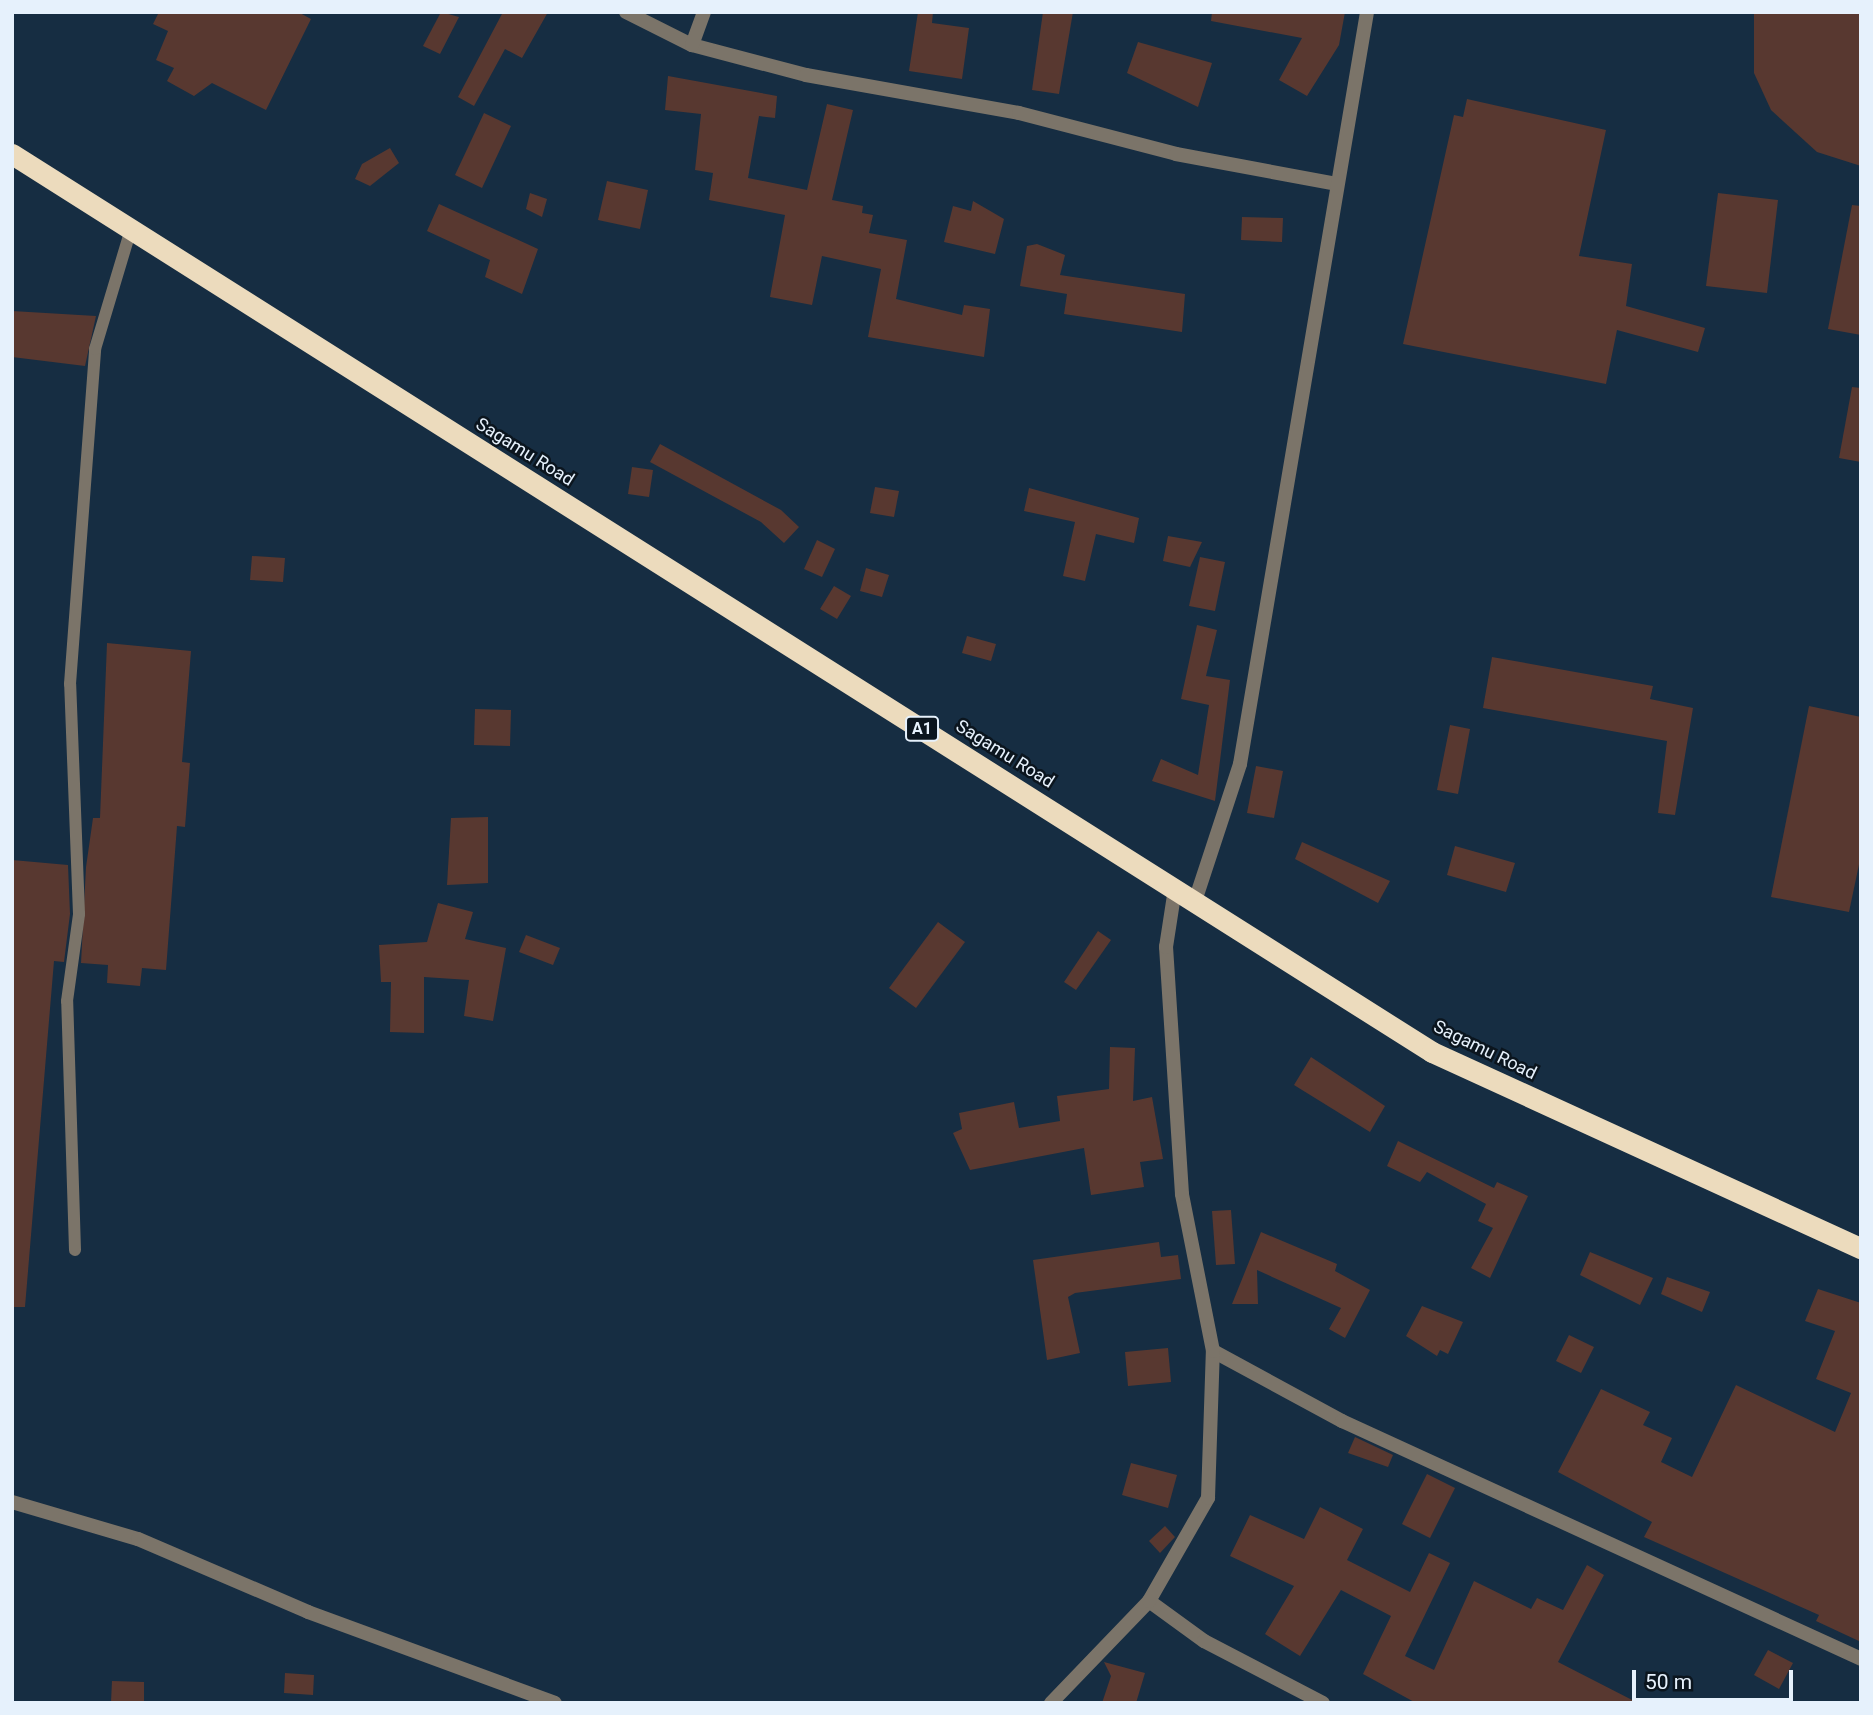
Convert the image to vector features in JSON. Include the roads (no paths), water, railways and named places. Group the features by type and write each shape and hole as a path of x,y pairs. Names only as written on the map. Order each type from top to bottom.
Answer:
{"highway":[{"name":"Sagamu Road","path":"12,154 1432,1052 1861,1248"}],"street":[{"path":"626,12 692,45 806,75 1018,113 1176,154 1336,184"},
{"path":"692,45 704,12"},
{"path":"1195,901 1240,764 1367,12"},
{"path":"1051,1703 1149,1601 1208,1498 1213,1351 1182,1194 1166,947 1175,889"},
{"path":"1213,1351 1342,1420 1861,1659"},
{"path":"12,1502 138,1539 308,1612 555,1703"},
{"path":"1149,1601 1204,1641 1324,1703"}],"lane":[{"path":"75,1250 67,1001 79,914 71,684 95,349 131,229"}]}
